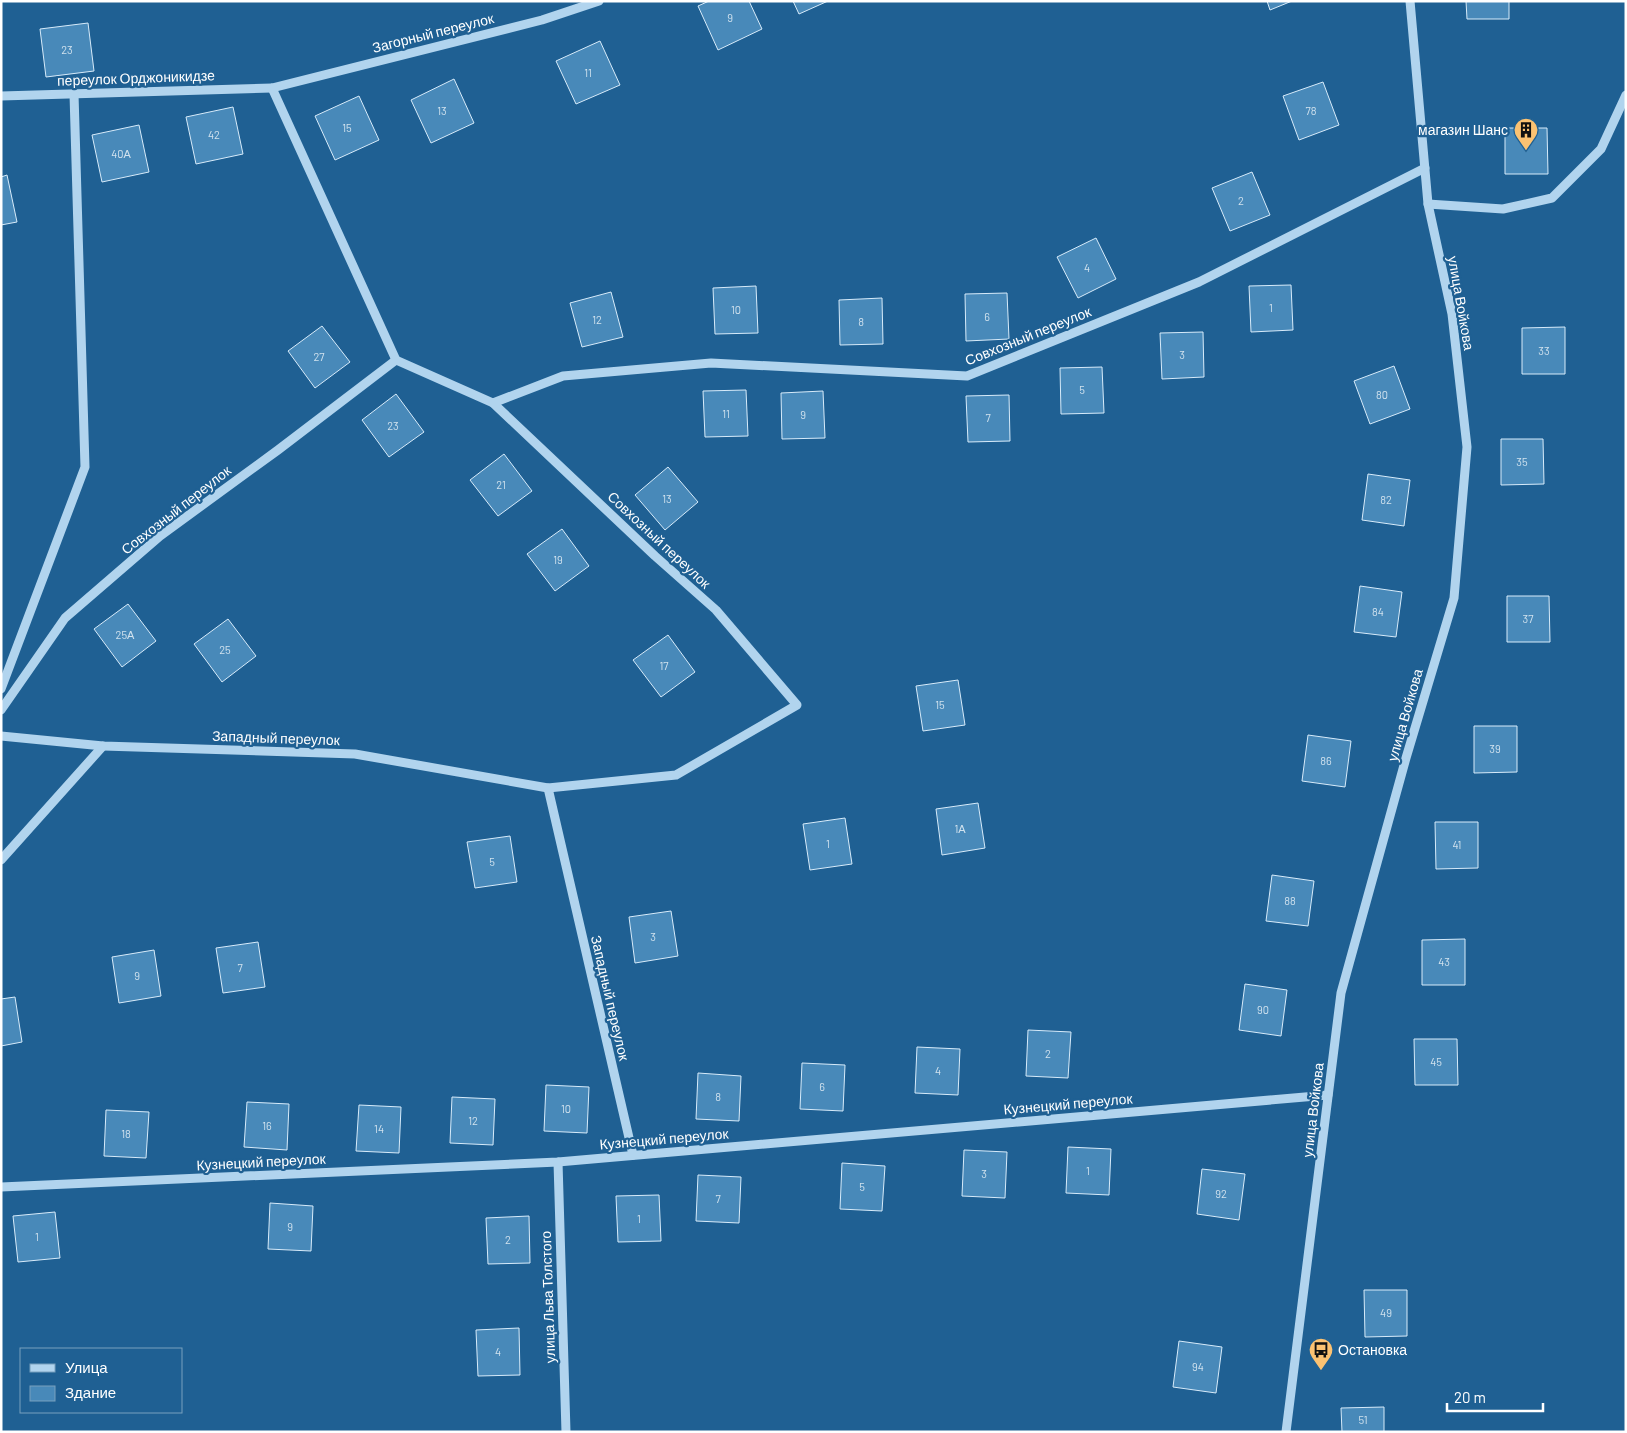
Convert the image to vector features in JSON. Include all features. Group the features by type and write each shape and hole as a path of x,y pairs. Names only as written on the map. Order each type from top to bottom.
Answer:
{"street":[{"name":"Загорный переулок","path":"272,88 542,20 599,1"},
{"name":"улица Войкова","path":"1286,1432 1341,993 1406,758 1454,598 1467,447 1452,314 1428,204 1410,1"},
{"name":"переулок Орджоникидзе","path":"1,96 272,88"},
{"path":"272,88 396,360"},
{"path":"1,689 85,467 74,94"},
{"path":"1428,204 1503,209 1552,198 1601,149 1626,94"},
{"name":"Совхозный переулок","path":"493,403 564,376 711,363 967,376 1199,282 1424,168"},
{"name":"Совхозный переулок","path":"1,710 65,618 160,536 278,450 396,360 493,403 648,549 716,610 797,705"},
{"name":"Западный переулок","path":"1,736 103,746 355,754 548,788 676,775 797,705"},
{"path":"1,860 103,746"},
{"name":"Западный переулок","path":"548,788 633,1156"},
{"name":"Кузнецкий переулок","path":"1,1188 558,1162 1328,1095"},
{"name":"улица Льва Толстого","path":"558,1162 566,1432"}],"building":[{"path":"709,1 749,1 762,29 718,50 698,6"},
{"path":"793,1 828,1 799,14"},
{"path":"1267,1 1292,1 1270,10"},
{"path":"1466,1 1509,1 1509,19 1467,19"},
{"path":"88,23 94,71 46,77 40,29"},
{"path":"600,41 620,85 576,104 556,61"},
{"path":"454,79 474,123 431,143 411,100"},
{"path":"1323,82 1339,125 1299,140 1283,96"},
{"path":"359,96 379,140 335,160 315,116"},
{"path":"233,107 243,154 196,164 186,117"},
{"path":"139,125 149,172 102,182 92,135"},
{"name":"магазин Шанс","path":"1505,128 1547,128 1548,174 1505,174"},
{"path":"1252,172 1270,215 1230,231 1212,188"},
{"path":"7,175 17,222 1,225 1,177"},
{"path":"1096,238 1116,279 1078,298 1057,257"},
{"path":"1291,285 1293,330 1251,332 1249,286"},
{"path":"756,286 758,333 715,334 713,288"},
{"path":"611,292 623,337 582,347 570,303"},
{"path":"1007,293 1009,339 966,341 965,294"},
{"path":"882,298 883,344 840,345 839,300"},
{"path":"322,326 350,362 315,388 288,351"},
{"path":"1565,327 1565,374 1522,374 1522,328"},
{"path":"1203,332 1204,377 1162,379 1160,333"},
{"path":"1394,366 1410,409 1370,424 1354,381"},
{"path":"1102,367 1104,413 1061,414 1060,368"},
{"path":"746,390 748,436 705,437 703,391"},
{"path":"823,391 825,438 782,439 781,393"},
{"path":"396,394 424,432 389,457 362,420"},
{"path":"1009,395 1010,441 968,442 966,396"},
{"path":"1501,439 1543,439 1544,484 1501,485"},
{"path":"504,454 532,491 498,516 470,480"},
{"path":"668,467 698,502 665,530 635,495"},
{"path":"1368,474 1410,480 1404,526 1362,520"},
{"path":"562,529 589,566 555,591 527,554"},
{"path":"1360,586 1402,592 1396,637 1354,632"},
{"path":"1507,596 1549,596 1550,642 1507,642"},
{"path":"128,604 156,641 122,667 94,629"},
{"path":"228,619 256,656 222,682 194,644"},
{"path":"668,635 695,672 661,697 633,660"},
{"path":"958,680 965,725 923,731 916,686"},
{"path":"1474,726 1517,726 1517,772 1474,773"},
{"path":"1308,735 1351,741 1345,787 1302,781"},
{"path":"978,803 985,848 942,855 936,809"},
{"path":"845,818 852,864 810,870 803,824"},
{"path":"1435,822 1478,822 1478,868 1436,869"},
{"path":"510,836 517,882 475,888 467,842"},
{"path":"1272,875 1314,881 1308,926 1266,921"},
{"path":"671,911 678,956 635,963 629,917"},
{"path":"1465,939 1465,985 1422,985 1422,940"},
{"path":"258,942 265,987 223,993 216,948"},
{"path":"154,950 161,996 119,1003 112,957"},
{"path":"1245,984 1287,990 1281,1036 1239,1030"},
{"path":"15,997 22,1042 1,1046 1,999"},
{"path":"1028,1030 1071,1032 1068,1078 1026,1076"},
{"path":"1414,1039 1457,1039 1458,1085 1415,1085"},
{"path":"917,1047 960,1049 958,1095 915,1093"},
{"path":"802,1063 845,1065 843,1111 800,1109"},
{"path":"698,1073 741,1076 739,1121 696,1119"},
{"path":"546,1085 589,1087 587,1133 544,1131"},
{"path":"452,1097 495,1099 493,1145 450,1143"},
{"path":"247,1102 289,1104 287,1150 244,1147"},
{"path":"359,1105 401,1107 399,1153 356,1151"},
{"path":"106,1110 149,1112 146,1158 104,1156"},
{"path":"1068,1147 1111,1149 1109,1195 1066,1193"},
{"path":"964,1150 1007,1152 1005,1198 962,1196"},
{"path":"842,1163 885,1166 882,1211 840,1209"},
{"path":"1202,1169 1245,1174 1239,1220 1197,1214"},
{"path":"698,1175 741,1177 739,1223 696,1221"},
{"path":"659,1195 661,1241 618,1242 616,1196"},
{"path":"270,1203 313,1206 311,1251 268,1249"},
{"path":"55,1212 60,1258 18,1262 13,1216"},
{"path":"529,1216 530,1263 488,1264 486,1218"},
{"path":"1364,1290 1407,1290 1407,1336 1365,1337"},
{"path":"519,1328 520,1375 478,1376 476,1330"},
{"path":"1179,1341 1222,1347 1216,1393 1173,1387"},
{"path":"1384,1407 1384,1432 1342,1432 1341,1408"}],"place":[{"name":"магазин Шанс","path":"1526,151"},
{"name":"Остановка","path":"1321,1371"}]}
